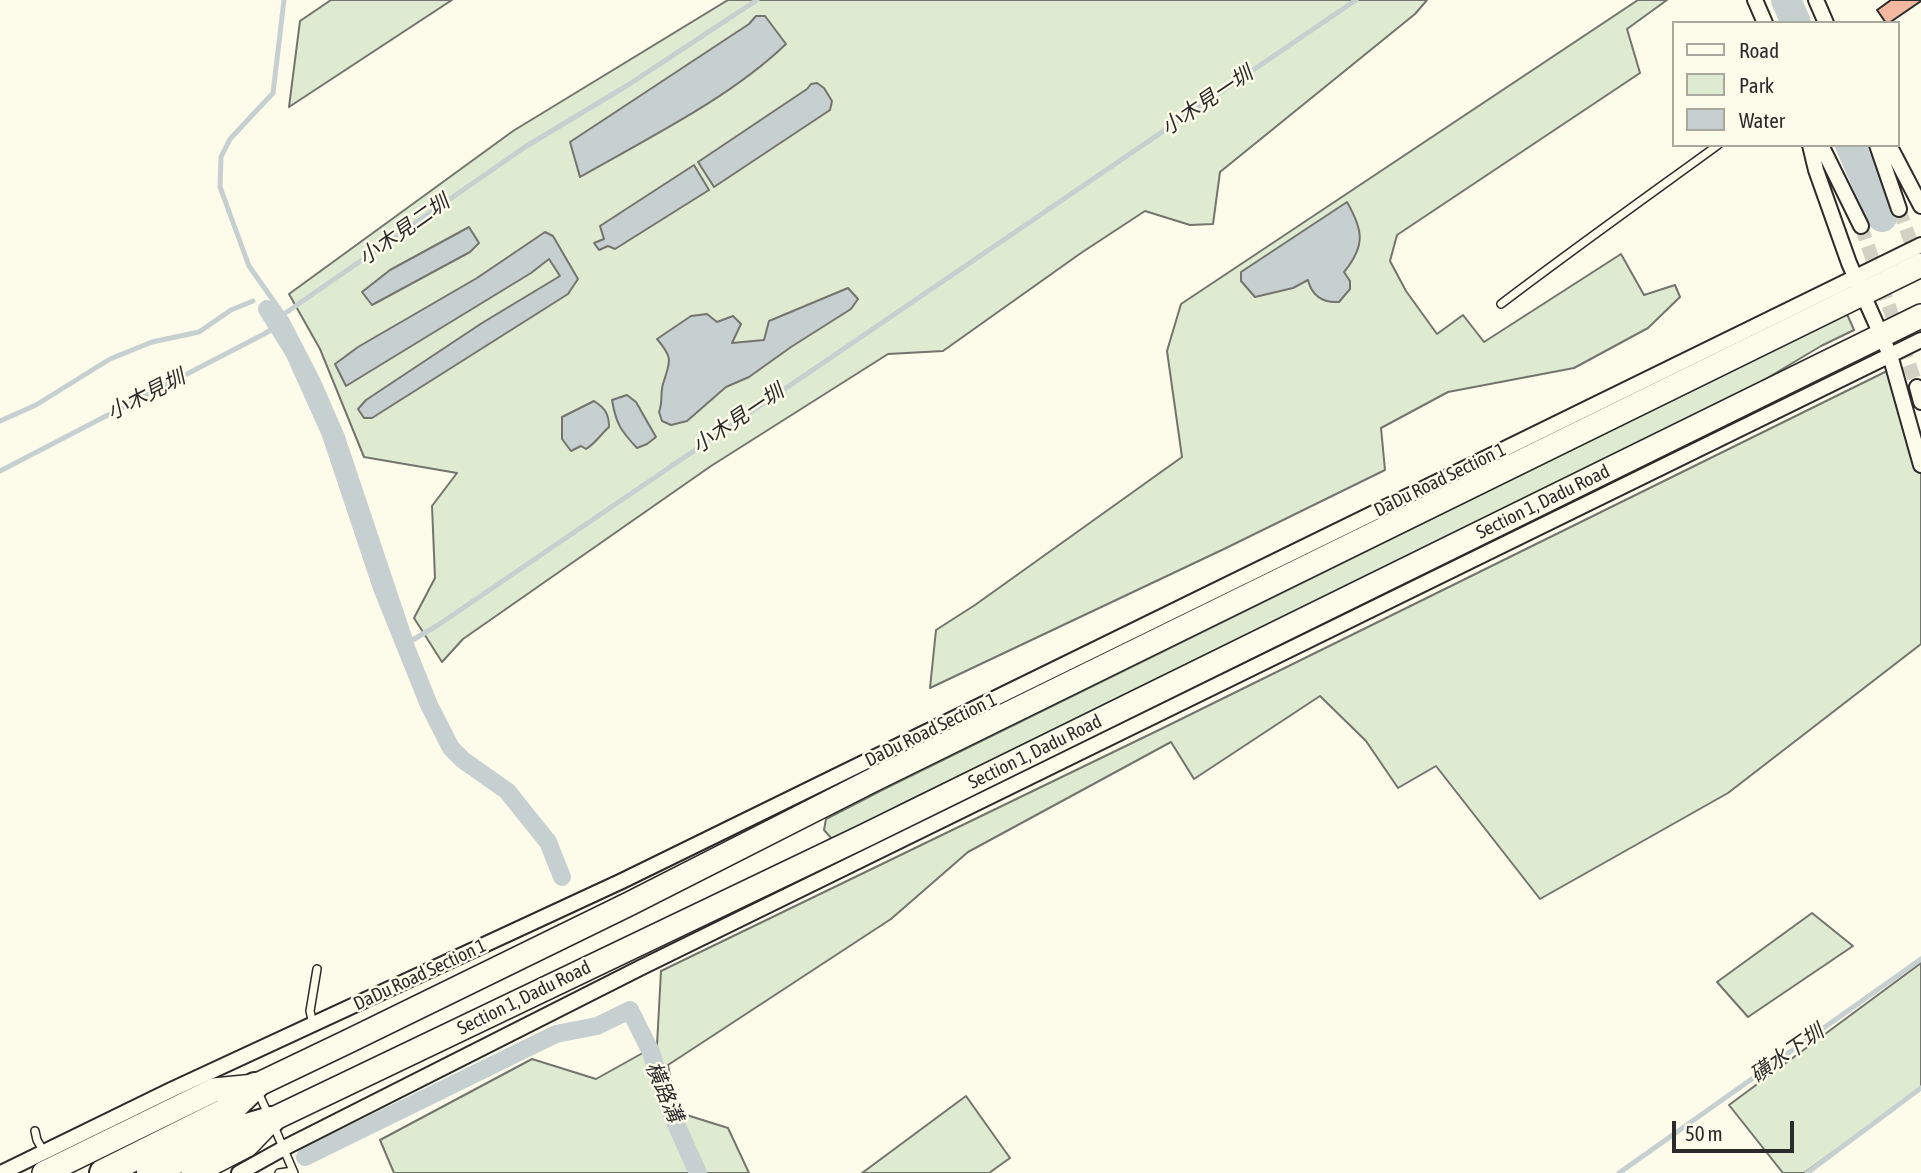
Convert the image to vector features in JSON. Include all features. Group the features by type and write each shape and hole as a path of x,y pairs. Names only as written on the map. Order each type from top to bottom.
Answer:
{"highway":[{"path":"113,1168 231,1110 255,1086"},
{"path":"150,1173 240,1129 271,1120"}],"main road":[{"path":"1859,285 1921,265"},
{"name":"DaDu Road Section 1","path":"44,1162 214,1090 255,1086 563,936 1859,285"},
{"name":"Section 1, Dadu Road","path":"193,1173 247,1145 271,1120 580,971 637,957 864,836 1885,345 1921,316"}],"street":[{"path":"1755,0 1764,21"},
{"path":"1816,0 1825,21"},
{"path":"1810,147 1849,262 1885,345 1921,466"},
{"path":"1822,147 1861,226"},
{"path":"1878,147 1899,209"},
{"path":"1890,147 1921,206"},
{"path":"1859,285 1921,245"},
{"name":"DaDu Road Section 1","path":"1,1173 44,1162 171,1090 600,891 1859,285"},
{"path":"1885,345 1921,340"},
{"name":"Section 1, Dadu Road","path":"239,1173 286,1152 590,993 637,957"}],"lane":[{"path":"1501,304 1715,147"},
{"path":"313,1025 310,1011 317,970"},
{"path":"255,1086 293,1170 279,1173"},
{"path":"35,1131 44,1162"}],"green space":[{"path":"331,0 452,0 289,107 300,21"},
{"path":"728,0 1427,0 1415,14 1220,172 1213,224 1190,225 1145,211 943,351 888,354 711,466 463,639 442,662 414,618 435,578 432,506 457,473 364,457 320,349 289,294 513,131"},
{"path":"1638,0 1667,0 1627,29 1640,73 1397,235 1390,261 1406,291 1437,334 1463,315 1484,342 1621,254 1644,295 1675,285 1680,297 1648,328 1574,368 1448,392 1381,428 1385,470 930,688 936,630 1182,457 1167,351 1181,304"},
{"path":"1847,314 1854,330 1821,346 1754,386 898,806 846,836 833,840 824,830 826,819 884,789"},
{"path":"1887,371 1921,453 1921,644 1728,793 1540,899 1436,766 1398,788 1366,741 1320,696 1194,779 1171,742 968,852 891,919 668,1065 677,1112 728,1128 749,1173 394,1173 380,1140 532,1059 596,1079 657,1045 661,971 1163,728"},
{"path":"1812,913 1853,946 1748,1017 1717,982"},
{"path":"1921,963 1921,1089 1804,1173 1783,1173 1729,1105"},
{"path":"966,1096 1010,1158 989,1173 862,1173"}],"water":[{"path":"756,16 765,16 786,44 764,64 714,100 580,177 570,142 749,24"},
{"path":"817,83 824,88 832,101 830,110 714,187 698,162 811,84"},
{"path":"694,165 709,190 615,249 608,246 599,250 594,243 604,239 600,226"},
{"path":"1347,202 1360,237 1356,254 1344,272 1350,281 1350,289 1339,302 1319,297 1308,280 1293,288 1255,297 1241,281 1241,272"},
{"path":"469,227 479,243 470,252 372,305 362,292 390,270"},
{"path":"545,232 553,236 578,279 568,294 372,418 364,418 358,409 366,400 482,323 560,276 549,259 531,273 346,386 335,364 358,347 477,278"},
{"path":"848,288 858,299 851,309 749,377 726,387 687,421 671,425 662,421 659,412 669,360 657,339 691,316 707,314 717,322 733,316 741,324 732,343 764,340 769,321"},
{"path":"627,395 636,402 656,437 637,448 620,427 612,400"},
{"path":"594,401 606,412 609,427 586,449 581,446 571,451 562,439 562,417"}],"building":[{"path":"1891,0 1921,0 1892,21 1885,21 1877,10"}],"waterway":[{"name":"小木見一圳","path":"284,0 273,93 230,139 221,157 220,187 249,266 287,320 342,435 411,641 1356,0"},
{"name":"小木見二圳","path":"284,314 525,147 628,85 757,0"},
{"path":"1786,0 1795,21"},
{"path":"1851,147 1882,217"},
{"path":"0,421 36,405 110,359 152,342 199,332 231,310 253,301"},
{"path":"267,309 294,352 330,432 382,588 429,705 451,748 463,760 507,791 548,842 562,877"},
{"name":"小木見圳","path":"0,471 264,334 280,325 284,314"},
{"name":"磺水下圳","path":"1619,1173 1921,959"},
{"name":"橫路溝","path":"305,1157 556,1034 597,1026 630,1010 651,1052 667,1104 698,1173"},
{"path":"1807,1173 1921,1088"}],"tunnel":[{"path":"1899,209 1917,259"},
{"path":"1861,226 1917,387"}]}
